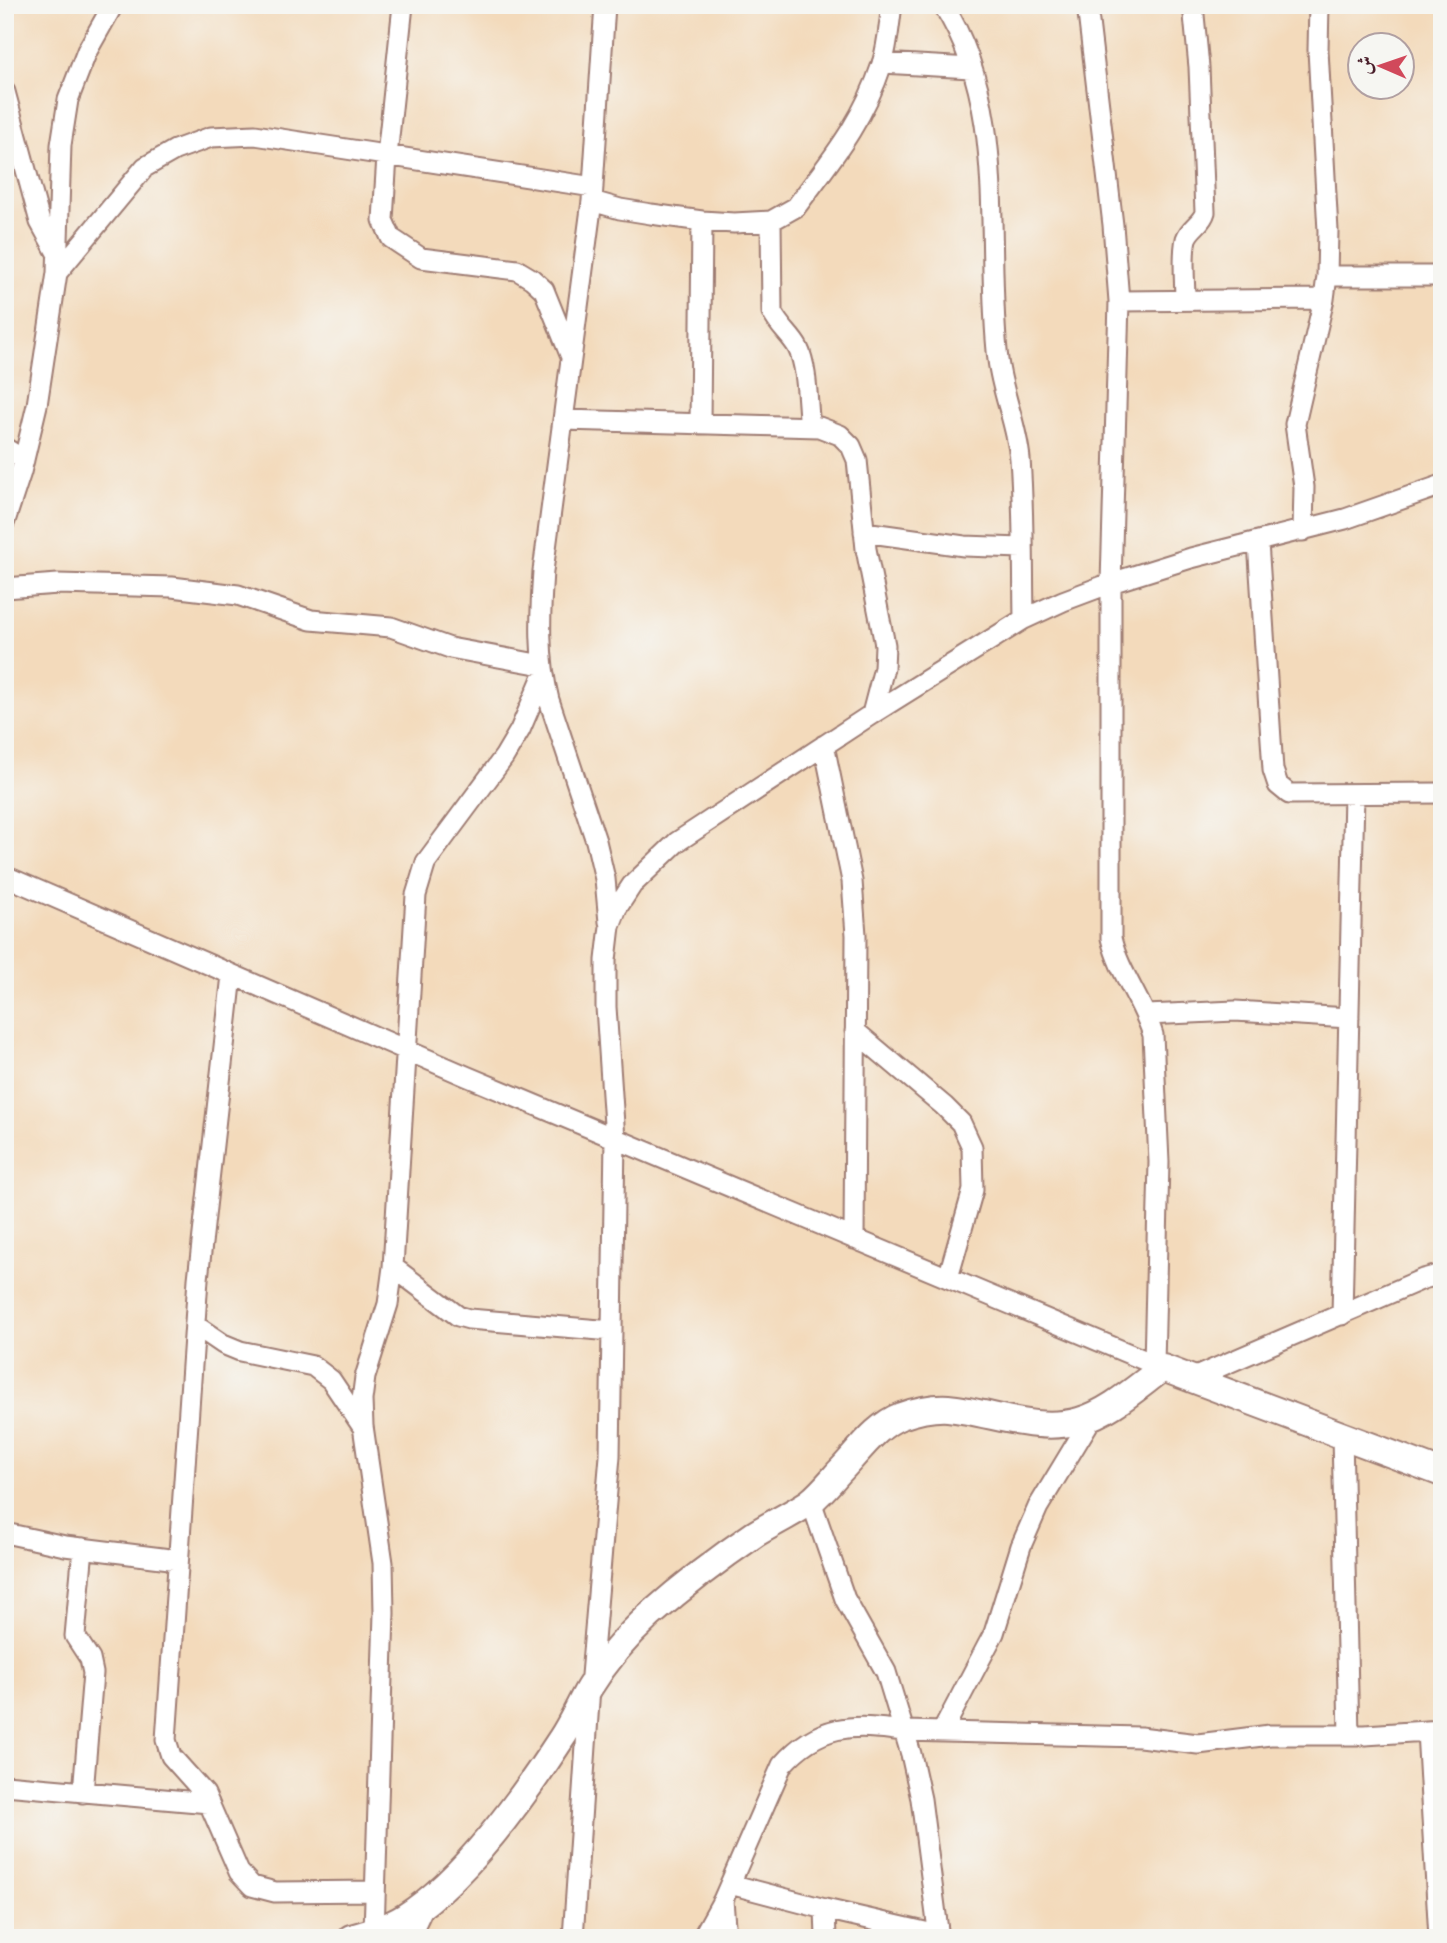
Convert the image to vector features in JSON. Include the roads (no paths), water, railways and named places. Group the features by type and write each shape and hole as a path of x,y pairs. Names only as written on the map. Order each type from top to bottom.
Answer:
{"street":[{"path":"5,521 17,467 37,405 57,264 61,145 68,100 87,51 113,5"},
{"path":"403,5 383,220 391,238 421,258 517,270 532,279 544,290 572,360"},
{"path":"573,1938 590,1687 610,1456 615,1139 606,1007 606,960 610,926 596,841 549,700 542,671 539,632 543,571 592,194 605,5"},
{"path":"57,264 145,167 175,150 211,137 256,135 387,156 592,194 620,209 702,221 771,221 796,207 853,131 882,63 891,5"},
{"path":"943,5 971,68 984,124 992,188 998,358 1020,457 1024,619"},
{"path":"363,1935 404,1917 455,1874 517,1802 562,1737 606,1664 648,1617 755,1534 811,1501 883,1426 909,1413 946,1408 1014,1421 1050,1424 1075,1422 1093,1416 1117,1402 1159,1366 1159,1162 1153,1035 1147,1016 1115,954 1111,938 1111,583 1119,301 1113,225 1087,5"},
{"path":"1185,300 1186,241 1190,232 1202,221 1205,212 1200,88 1193,5"},
{"path":"1303,531 1304,487 1295,424 1327,276 1328,231 1318,50 1319,5"},
{"path":"882,63 971,68"},
{"path":"5,92 40,222 57,264"},
{"path":"700,424 702,221"},
{"path":"771,221 772,312 778,325 798,347 802,359 810,427"},
{"path":"1327,276 1442,276"},
{"path":"1119,301 1324,299"},
{"path":"564,421 819,427 839,435 851,446 858,460 864,532 885,645 884,668 873,714"},
{"path":"5,447 17,467"},
{"path":"610,926 617,908 632,885 677,842 1024,619 1111,583 1191,558 1303,531 1442,485"},
{"path":"864,532 964,545 1022,548"},
{"path":"1258,542 1273,770 1278,785 1289,794 1442,793"},
{"path":"5,588 58,584 172,587 238,595 311,620 391,627 450,648 542,671"},
{"path":"363,1935 375,1891 383,1576 363,1426 365,1377 388,1304 393,1267 416,895 426,862 504,757 520,730 542,671"},
{"path":"824,746 852,881 856,935 854,1239"},
{"path":"1342,1315 1354,794"},
{"path":"5,876 615,1139 1159,1366 1442,1473"},
{"path":"232,975 195,1325 166,1740 171,1756 198,1785 209,1803 239,1872 252,1885 275,1892 375,1891"},
{"path":"1147,1016 1235,1011 1349,1018"},
{"path":"855,1031 944,1105 961,1123 972,1147 974,1190 948,1278"},
{"path":"393,1267 458,1316 612,1331"},
{"path":"1191,1378 1423,1279 1442,1274"},
{"path":"195,1325 223,1344 240,1350 313,1366 331,1380 363,1426"},
{"path":"942,1732 994,1633 1021,1546 1038,1507 1093,1416"},
{"path":"1342,1436 1349,1735"},
{"path":"727,1892 825,1909 938,1936 921,1799 904,1731 886,1672 845,1599 811,1501"},
{"path":"5,1533 83,1548 178,1560"},
{"path":"83,1548 75,1636 90,1659 93,1673 83,1793"},
{"path":"702,1938 727,1892 782,1765 797,1748 814,1736 850,1727 904,1731 1140,1737 1198,1744 1270,1735 1435,1731 1439,1938"},
{"path":"5,1785 209,1803"},
{"path":"726,1938 727,1892"},
{"path":"409,1938 426,1901"},
{"path":"825,1909 827,1938"}]}
